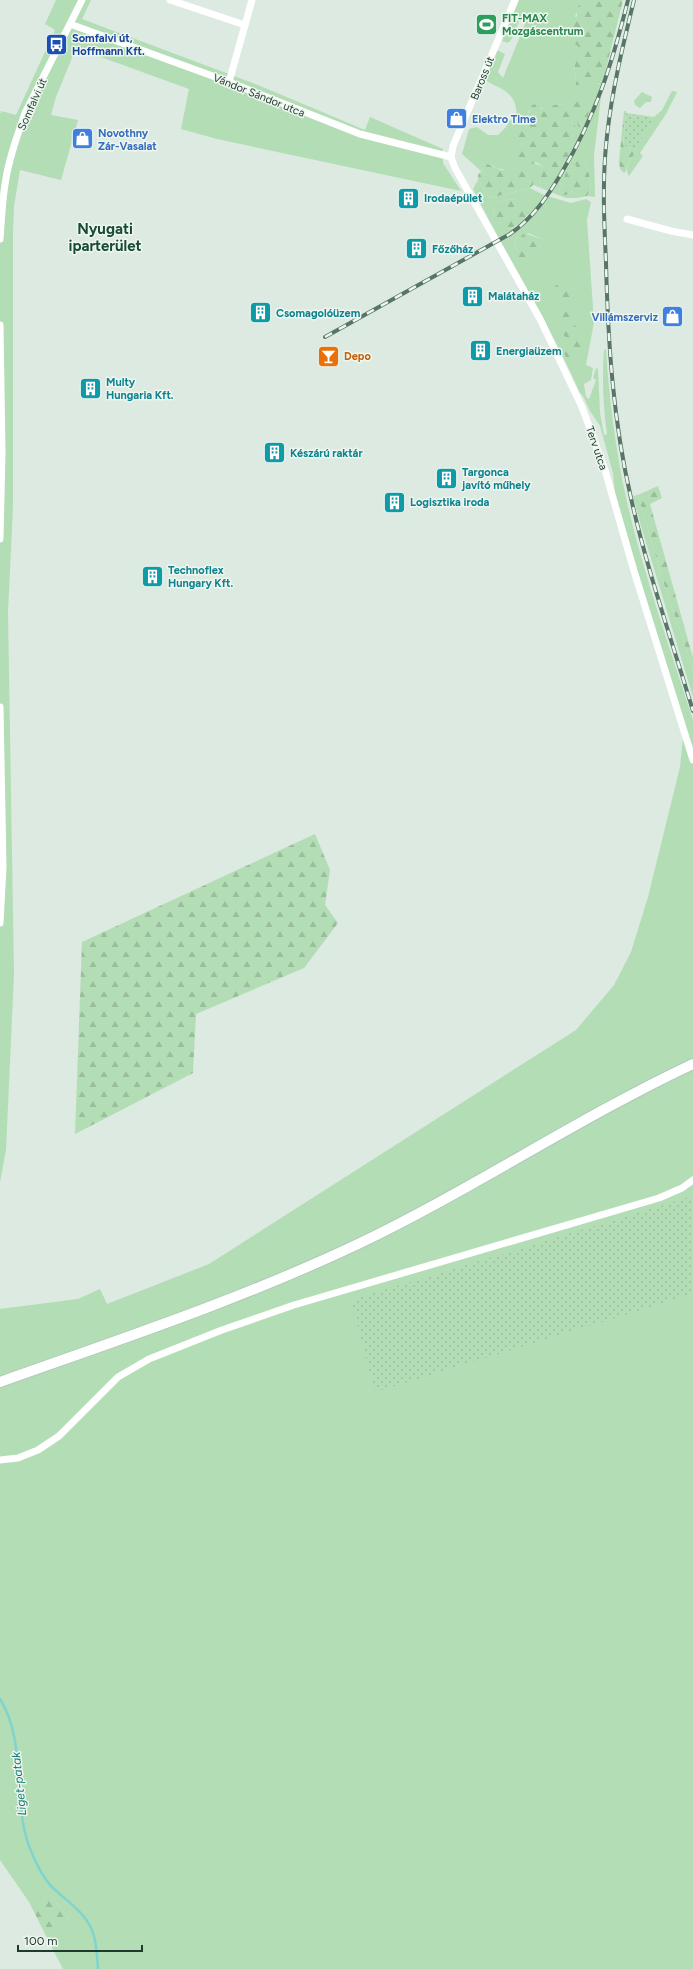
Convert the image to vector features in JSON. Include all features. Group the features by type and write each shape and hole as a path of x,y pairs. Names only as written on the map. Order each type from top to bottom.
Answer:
{"main road":[{"path":"0,1382 210,1308 305,1269 414,1217 582,1121 693,1064"}],"street":[{"name":"Somfalvi út","path":"0,239 4,188 10,159 25,113 82,0"},
{"path":"170,0 245,25"},
{"path":"229,82 252,0"},
{"name":"Baross út","path":"451,157 453,146 515,0"},
{"name":"Vándor Sándor utca","path":"70,24 229,82 360,134 451,157"},
{"name":"Terv utca","path":"451,157 455,168 540,319 582,407 605,470 634,571 693,760"},
{"path":"627,219 671,231 693,235"},
{"path":"0,325 2,452 0,539"},
{"path":"0,707 3,867 0,923"},
{"path":"0,1460 18,1458 38,1450 59,1436 118,1377 148,1359 222,1330 294,1305 659,1198 682,1188 693,1180"}],"green space":[{"path":"56,0 91,0 82,19 258,85 365,130 370,117 443,149 443,163 461,191 217,139 181,129 189,89 76,48 56,97 51,115 78,120 61,180 20,170 14,206 13,507 8,612 14,974 6,1150 0,1182 0,115 1,111 16,115 55,30 45,24"},
{"path":"519,0 583,0 571,26 578,46 574,59 576,85 599,84 604,77 598,95 601,97 594,155 595,197 587,196 590,181 583,155 574,162 577,168 572,171 567,170 558,192 560,195 565,195 572,191 577,198 566,198 548,191 565,165 571,120 565,105 559,104 546,109 531,106 524,122 522,145 519,149 521,157 543,167 543,172 539,180 541,188 533,185 534,181 507,170 496,168 492,165 485,167 481,171 462,154 469,129 477,127 488,135 498,135 506,127 510,120 515,121 516,107 510,95 485,79 497,50 505,54 498,72 503,78 529,14 523,12 511,40 508,43 502,41"},
{"path":"583,0 623,0 604,77 601,81 592,86 576,85 574,59 578,46 571,42 574,36 571,26 571,19 577,16 576,9"},
{"path":"672,91 677,92 666,114 640,153 643,156 629,176 627,169 635,150 654,117 662,110"},
{"path":"642,92 652,97 651,102 646,102 640,108 635,105 634,101"},
{"path":"586,99 589,103 588,118 582,129 579,128 572,104"},
{"path":"535,104 539,105 541,109 559,104 565,105 567,110 570,112 571,120 574,123 579,140 548,191 541,188 539,180 543,172 543,167 536,162 532,164 529,162 526,164 521,157 515,158 508,154 513,149 519,149 522,145 521,140 515,137 514,133 522,117 529,112 531,106"},
{"path":"624,111 626,111 626,113 623,145 635,150 624,173 620,169 619,161"},
{"path":"626,113 654,117 635,150 623,145"},
{"path":"580,152 583,155 590,176 589,192 587,196 577,198 572,191 566,195 559,195 558,192 567,170 572,171 577,168 574,162 574,157"},
{"path":"487,164 501,170 516,168 526,169 534,181 533,185 530,188 490,198 478,180 478,175"},
{"path":"478,180 490,198 530,188 544,195 571,203 586,199 591,202 587,220 594,322 586,365 593,368 591,380 584,384 586,397 589,399 596,380 593,378 596,368 598,369 600,413 604,435 607,434 603,382 604,350 606,349 614,426 627,502 649,585 693,720 693,1969 63,1969 48,1940 69,1918 54,1899 46,1896 29,1902 0,1860 0,1309 78,1299 100,1289 107,1304 209,1264 576,1030 614,985 631,952 648,897 680,767 684,727 615,495 613,473 600,426 580,393 542,316 473,189","holes":["515,199 528,216 516,227 509,229 501,223 493,210 500,201","528,233 542,239 541,246 534,250 530,255 517,251 514,241 517,237 520,238"]},
{"path":"515,199 527,205 528,213 524,220 509,229 498,220 493,206 500,201"},
{"path":"524,233 542,239 544,243 524,260 519,257 514,241 517,237 520,238"},
{"path":"563,282 568,282 572,297 564,302 560,301 555,286"},
{"path":"564,308 573,321 579,335 587,342 582,351 570,357 566,357 560,344 565,337 554,317 555,311"},
{"path":"658,486 662,498 650,504 693,658 693,669 665,587 638,495"},
{"path":"638,495 665,587 693,669 693,697 641,526 633,496"},
{"path":"315,834 330,870 325,905 338,923 304,968 196,1014 193,1073 75,1134 82,942"},
{"path":"693,1196 693,1294 375,1392 351,1300"},
{"path":"46,1895 54,1899 69,1918 48,1940 29,1902"}],"waterway":[{"name":"Liget-patak","path":"0,1699 14,1734 17,1752 21,1809 29,1846 38,1867 51,1886 74,1906 89,1923 95,1939 98,1969"}],"railway":[{"path":"325,337 510,234 533,214 557,181 574,151 594,109 616,46 628,0"},
{"path":"634,0 615,85 605,152 604,215 612,381 625,469 637,525 652,579 693,711"}],"place":[{"name":"FIT-MAX Mozgáscentrum","path":"487,24"},
{"name":"Somfalvi út, Hoffmann Kft.","path":"57,44"},
{"name":"Elektro Time","path":"456,119"},
{"name":"Novothny Zár-Vasalat","path":"82,139"},
{"name":"Irodaépület","path":"409,198"},
{"name":"Főzőház","path":"416,249"},
{"name":"Malátaház","path":"473,296"},
{"name":"Csomagolóüzem","path":"260,313"},
{"name":"Villámszerviz","path":"673,317"},
{"name":"Energiaüzem","path":"480,351"},
{"name":"Depo","path":"329,356"},
{"name":"Multy Hungaria Kft.","path":"90,388"},
{"name":"Készárú raktár","path":"275,453"},
{"name":"Targonca javító műhely","path":"447,478"},
{"name":"Logisztika iroda","path":"394,502"},
{"name":"Technoflex Hungary Kft.","path":"153,576"}],"district":[{"name":"Nyugati iparterület","path":"105,238"}]}
